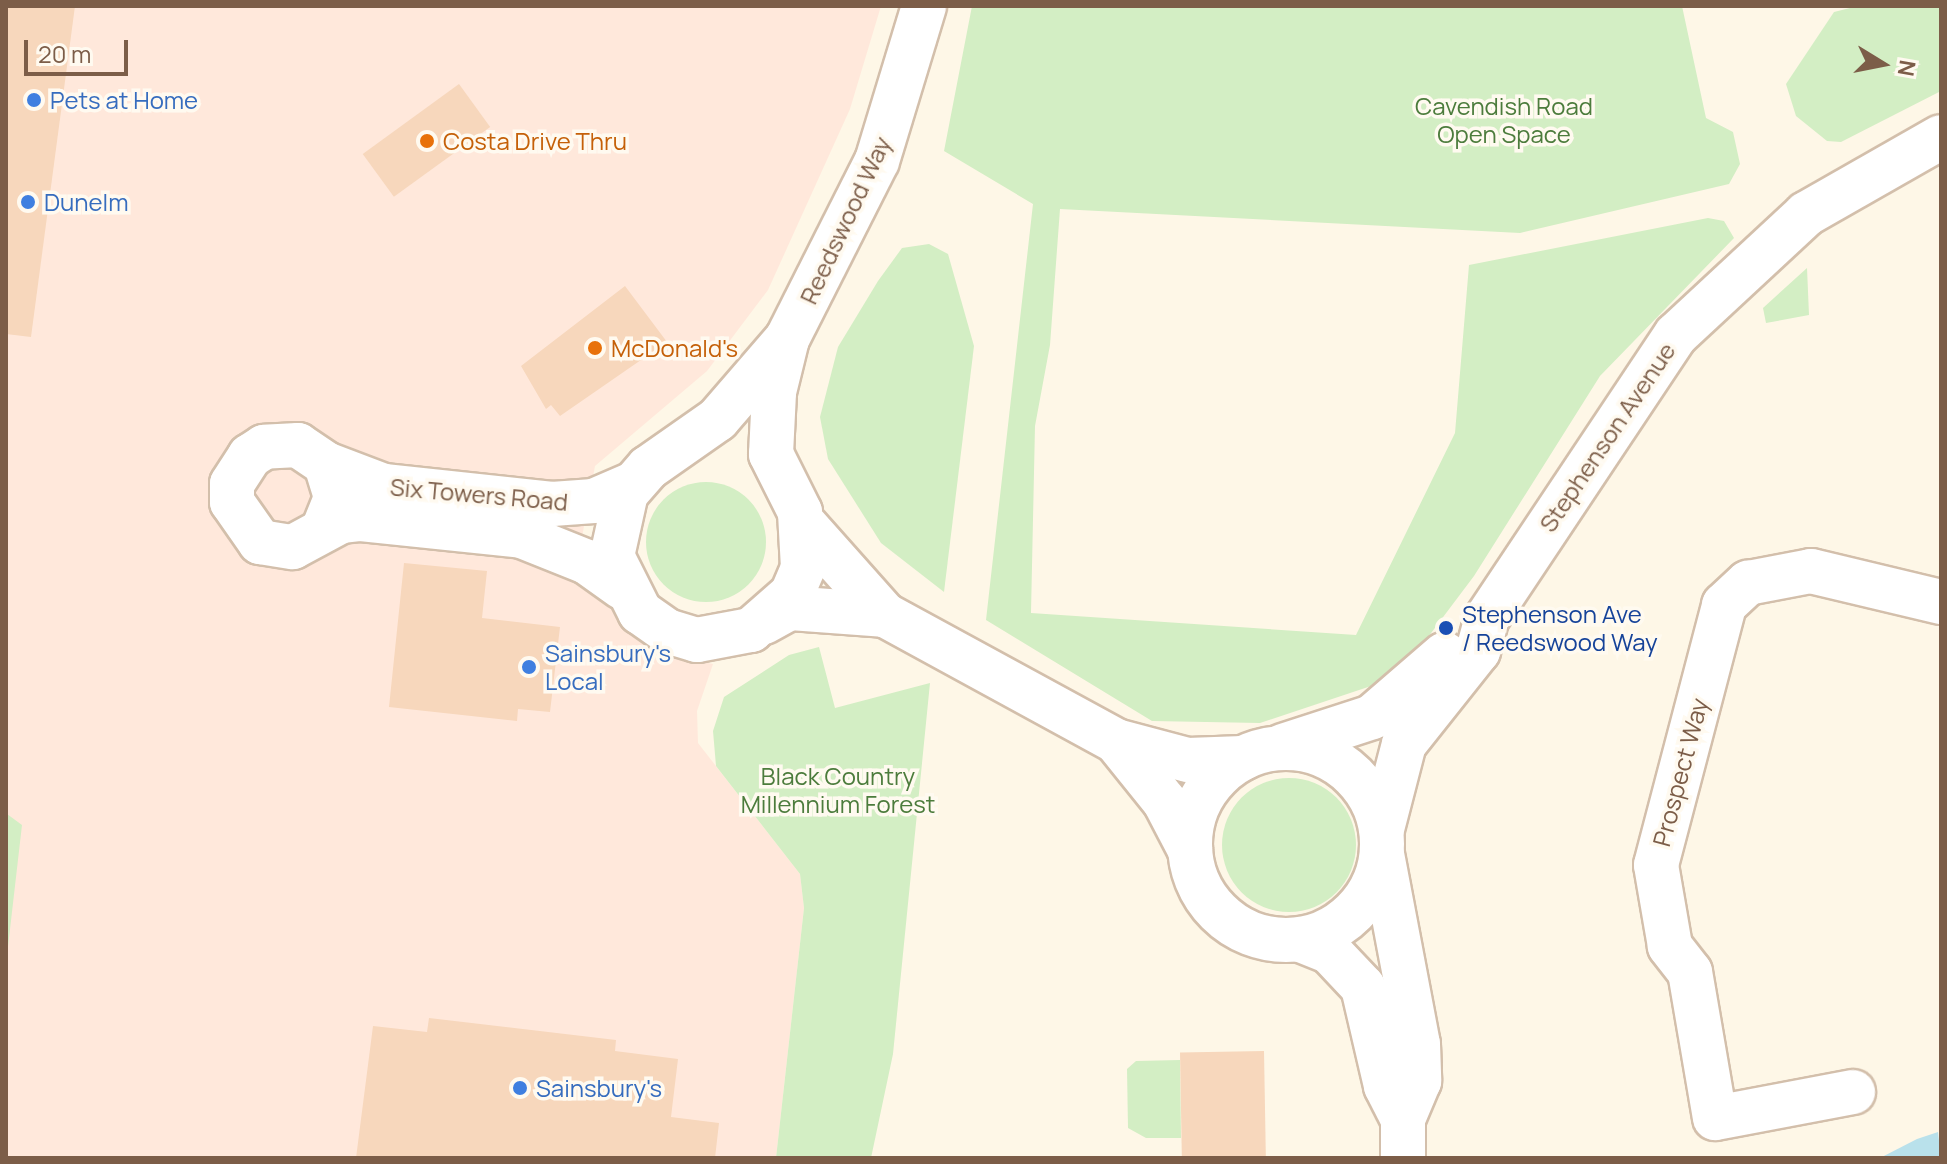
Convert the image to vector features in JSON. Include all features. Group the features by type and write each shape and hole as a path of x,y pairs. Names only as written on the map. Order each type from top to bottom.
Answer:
{"street":[{"name":"Reedswood Way","path":"900,623 789,608 725,639 697,640 640,612 622,587 614,524 633,484 718,419 787,339 877,161 924,6"},
{"name":"Stephenson Avenue","path":"1254,754 1372,717 1487,618 1619,411 1703,305 1837,192 1941,137"},
{"name":"Reedswood Way","path":"762,623 792,594 803,568 795,504 771,454 770,430 787,339"},
{"name":"Six Towers Road","path":"622,587 587,562 522,536 361,519 323,530 309,541 276,547 246,532 232,502 239,469 264,447 298,445 326,464 384,486 552,504 594,501 633,484"},
{"name":"Reedswood Way","path":"678,451 711,446 743,452 795,504 900,623 1116,741 1188,760 1254,754"},
{"path":"323,530 336,497 326,464"},
{"name":"Prospect Way","path":"1853,1092 1715,1118 1690,972 1670,946 1656,865 1724,605 1748,583 1811,571 1941,602"},
{"name":"Stephenson Avenue","path":"1403,1139 1419,1081 1418,1044 1382,842 1404,744 1478,651 1487,618"},
{"name":"Reedswood Way","path":"1116,741 1165,802 1190,850"},
{"path":"1254,754 1327,756 1372,800 1382,842 1356,911 1301,940 1249,932 1214,909 1190,850 1207,789 1254,754"},
{"name":"Stephenson Avenue","path":"1301,940 1330,952 1363,987 1386,1086 1403,1139"}],"shaded area":[{"path":"6,6 881,6 850,109 768,290 707,371 595,466 576,570 654,653 713,664 697,711 698,743 800,874 804,908 776,1158 6,1158"}],"green space":[{"name":"Cavendish Road Open Space","path":"972,6 1682,6 1706,118 1733,132 1740,164 1729,184 1520,233 1060,209 1050,345 1035,426 1031,613 1356,635 1455,433 1469,265 1708,218 1724,221 1734,238 1600,376 1474,576 1398,677 1260,723 1152,721 986,620 1033,204 944,151"},
{"path":"1858,6 1941,6 1941,91 1841,142 1827,141 1796,116 1786,84 1834,12"},
{"path":"929,244 948,254 974,346 944,592 881,543 828,459 820,417 838,347 878,281 902,248"},
{"path":"1807,268 1809,315 1766,323 1763,308"},
{"path":"706,482 729,487 748,500 761,519 766,542 761,565 748,584 729,597 706,602 683,597 664,584 651,565 646,542 651,519 664,500 683,487"},
{"name":"Black Country Millennium Forest","path":"819,647 835,708 930,683 893,1054 871,1158 776,1158 804,908 800,874 716,766 713,731 724,697 789,655"},
{"path":"6,770 7,814 22,825 6,964"},
{"path":"1289,778 1315,783 1337,797 1351,819 1356,845 1351,871 1337,893 1315,907 1289,912 1263,907 1241,893 1227,871 1222,845 1227,819 1241,797 1263,783"},
{"path":"1180,1060 1181,1138 1146,1138 1128,1128 1127,1069 1136,1061"}],"water":[{"path":"1938,1132 1941,1158 1880,1158 1917,1139"}],"building":[{"path":"6,6 75,6 31,337 6,334"},
{"name":"Costa Drive Thru","path":"459,84 490,127 394,197 363,154"},
{"name":"McDonald's","path":"625,286 667,342 560,416 551,405 546,409 521,366"},
{"path":"404,563 487,571 482,618 560,627 550,712 518,709 517,721 389,707"},
{"name":"Sainsbury's","path":"429,1018 616,1040 615,1051 678,1059 671,1117 719,1123 715,1158 356,1158 373,1026 427,1032"},
{"path":"1264,1051 1266,1158 1182,1158 1180,1052"}],"place":[{"name":"Pets at Home","path":"34,100"},
{"name":"Costa Drive Thru","path":"427,141"},
{"name":"Dunelm","path":"28,202"},
{"name":"McDonald's","path":"595,348"},
{"name":"Stephenson Ave / Reedswood Way","path":"1446,628"},
{"name":"Sainsbury's Local","path":"529,667"},
{"name":"Sainsbury's","path":"520,1088"}]}
